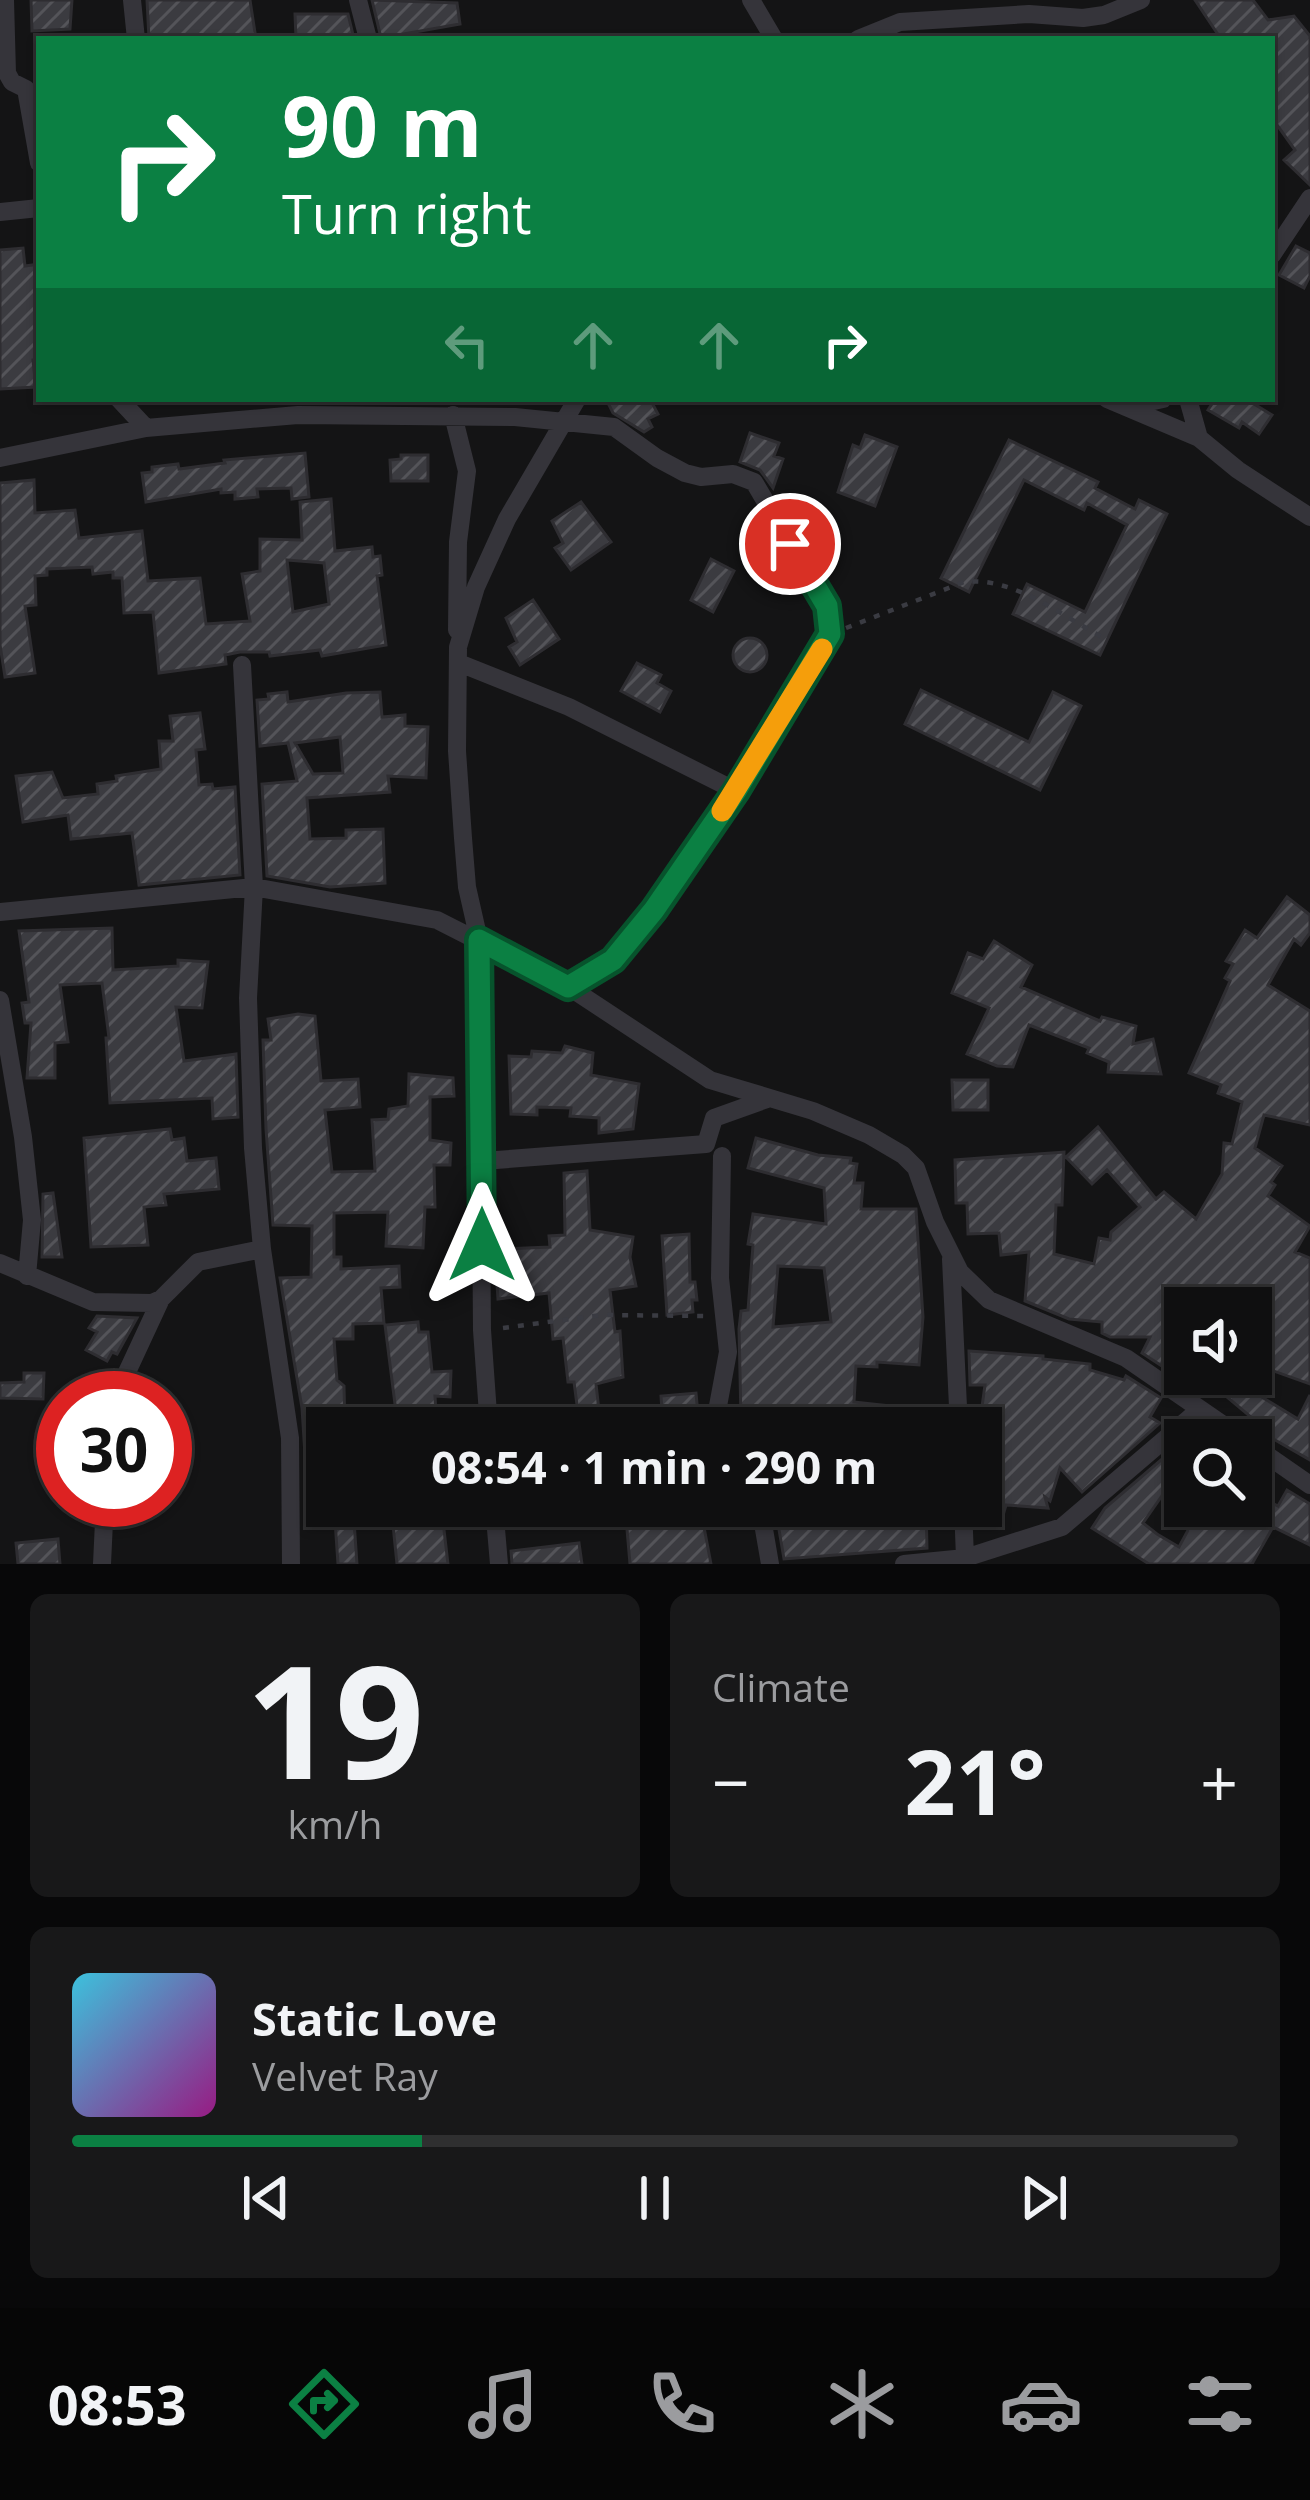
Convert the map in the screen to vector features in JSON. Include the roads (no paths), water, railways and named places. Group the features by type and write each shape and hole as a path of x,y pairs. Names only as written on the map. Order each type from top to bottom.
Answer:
{"street":[{"path":"5,0 7,73 12,82 26,89 36,146"},
{"path":"132,0 136,36"},
{"path":"358,0 367,36"},
{"path":"752,0 772,36"},
{"path":"865,36 950,10 1083,18 1141,0"},
{"path":"1275,251 1307,207"},
{"path":"0,212 36,208"},
{"path":"122,402 146,428"},
{"path":"459,655 476,587 507,519 575,402"},
{"path":"1114,402 1199,438 1310,517"},
{"path":"1126,407 1149,402"},
{"path":"1189,402 1199,438"},
{"path":"0,457 146,428 298,415 453,415 565,419 620,429 685,473 701,477 734,474 754,482 827,606 830,634 736,791 654,910 613,960 568,987"},
{"path":"453,415 467,471 458,542 460,795 467,887 479,940 482,1330 488,1407"},
{"path":"459,655 736,791"},
{"path":"242,665 254,887 248,998 262,1249 290,1438 291,1564"},
{"path":"0,912 254,887 437,920 568,987 710,1080 843,1123 909,1160 961,1272 989,1300 1126,1358 1215,1419"},
{"path":"0,1000 32,1220 27,1276"},
{"path":"483,1161 706,1144 715,1118 767,1099"},
{"path":"718,1407 728,1352 720,1278 722,1156"},
{"path":"128,1371 161,1299 198,1262 262,1249"},
{"path":"951,1254 958,1407"},
{"path":"0,1263 93,1302 161,1299"},
{"path":"904,1564 965,1558 1062,1527 1200,1409"},
{"path":"1272,1458 1310,1484"},
{"path":"102,1564 104,1527"},
{"path":"496,1527 499,1564"},
{"path":"764,1527 770,1564"},
{"path":"963,1527 965,1558"}]}
